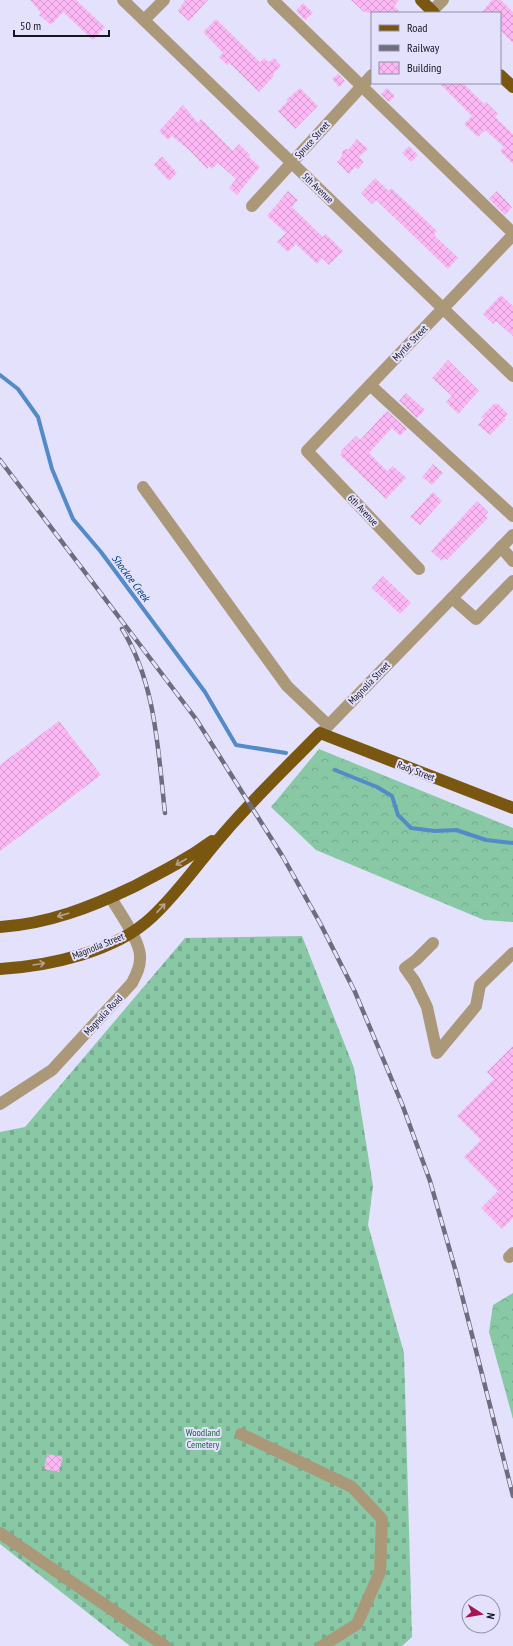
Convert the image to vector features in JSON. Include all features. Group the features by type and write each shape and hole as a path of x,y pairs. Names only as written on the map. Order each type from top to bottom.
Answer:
{"main road":[{"path":"421,0 432,12"},
{"path":"501,76 513,87"},
{"name":"Rady Street","path":"324,729 513,808"},
{"name":"Magnolia Street","path":"0,969 46,963 67,958 92,950 131,933 152,916 198,867 225,832 324,729"},
{"name":"Magnolia Street","path":"0,927 48,920 111,898 186,860 225,832"}],"street":[{"name":"5th Avenue","path":"123,0 513,376"},
{"path":"144,20 164,0"},
{"path":"272,0 513,234"},
{"path":"432,12 443,0"},
{"name":"Spruce Street","path":"252,206 371,76"},
{"name":"Myrtle Street","path":"307,451 513,234"},
{"path":"370,385 513,516"},
{"name":"6th Avenue","path":"307,451 420,569"},
{"path":"143,487 287,686 324,729"},
{"name":"Magnolia Street","path":"324,729 513,535"},
{"path":"501,547 513,561"},
{"path":"452,598 476,619 513,581"},
{"name":"Magnolia Road","path":"0,1104 52,1070 132,983 138,972 140,960 138,948 111,898"},
{"path":"433,943 416,960 405,968 415,982 427,1007 437,1053 476,1006 480,984 513,953"},
{"path":"241,1434 352,1487 382,1519 380,1572 357,1624 322,1646"},
{"path":"0,1533 164,1646"}],"green space":[{"path":"319,749 513,828 513,922 484,920 316,850 271,807"},
{"name":"Woodland Cemetery","path":"302,936 354,1068 373,1186 368,1225 404,1353 412,1637 402,1646 130,1646 0,1544 0,1132 25,1127 185,938"},
{"path":"513,1293 513,1419 489,1332 493,1305"}],"building":[{"path":"30,0 76,0 105,27 93,40 63,12 51,25 39,15 41,13"},
{"path":"185,0 208,0 189,21 178,11"},
{"path":"351,0 399,0 394,6 400,12 364,12"},
{"path":"492,0 501,0 513,12 513,43 501,31 501,12 482,12"},
{"path":"303,3 313,13 305,20 296,11"},
{"path":"216,19 260,62 264,58 269,62 274,58 281,66 259,92 229,63 227,65 219,57 223,53 203,32"},
{"path":"338,74 345,81 339,87 332,79"},
{"path":"440,84 464,84 484,104 486,102 498,114 495,117 513,134 513,164 500,151 504,147 485,130 478,137 464,124 472,116"},
{"path":"300,88 318,106 295,129 278,111 288,101 286,100"},
{"path":"387,88 395,96 389,102 381,94"},
{"path":"183,105 198,123 201,119 233,151 239,144 250,155 249,157 260,167 237,195 229,188 236,179 218,163 212,169 209,166 207,169 190,151 172,136 168,140 159,131"},
{"path":"357,139 368,149 359,157 364,162 358,169 355,167 349,174 337,162 342,156 342,152 345,149 349,149"},
{"path":"409,146 418,155 411,162 402,153"},
{"path":"162,156 177,173 169,181 154,165"},
{"path":"375,178 389,191 391,188 437,231 434,235 458,258 448,269 376,200 372,204 361,193"},
{"path":"288,191 298,200 292,207 323,237 326,234 343,251 329,265 322,258 317,264 296,244 288,252 277,242 286,233 267,216"},
{"path":"497,191 512,207 505,215 489,199"},
{"path":"501,295 513,306 513,336 496,321 493,324 483,314"},
{"path":"448,360 479,391 458,414 446,402 452,396 432,378"},
{"path":"406,393 425,410 417,418 399,401"},
{"path":"494,404 498,404 508,414 504,418 506,419 490,435 478,425 484,419 481,417"},
{"path":"387,411 407,429 400,436 392,428 369,453 387,471 393,466 406,478 386,499 340,455 342,453 341,451 356,436 360,440"},
{"path":"433,464 443,473 432,485 422,477"},
{"path":"433,492 442,501 420,525 410,517"},
{"path":"477,501 488,512 485,516 488,518 447,560 445,558 442,561 431,551"},
{"path":"383,576 411,603 400,614 372,588"},
{"path":"59,721 101,775 0,851 0,765"},
{"path":"513,1046 513,1218 502,1229 481,1208 498,1191 464,1157 481,1140 457,1116 494,1079 487,1072"},
{"path":"47,1454 63,1457 59,1472 44,1469"}],"waterway":[{"name":"Shockoe Creek","path":"0,375 18,389 38,417 52,469 73,519 101,552 205,692 236,745 286,753"},
{"name":"Shockoe Creek","path":"335,770 377,787 392,796 398,815 411,828 435,831 456,830 486,840 513,843"}],"railway":[{"path":"0,460 196,719 283,857 320,923 355,992 402,1104 430,1181 456,1272 513,1496"},
{"path":"122,629 133,650 149,695 154,718 165,813"}]}
